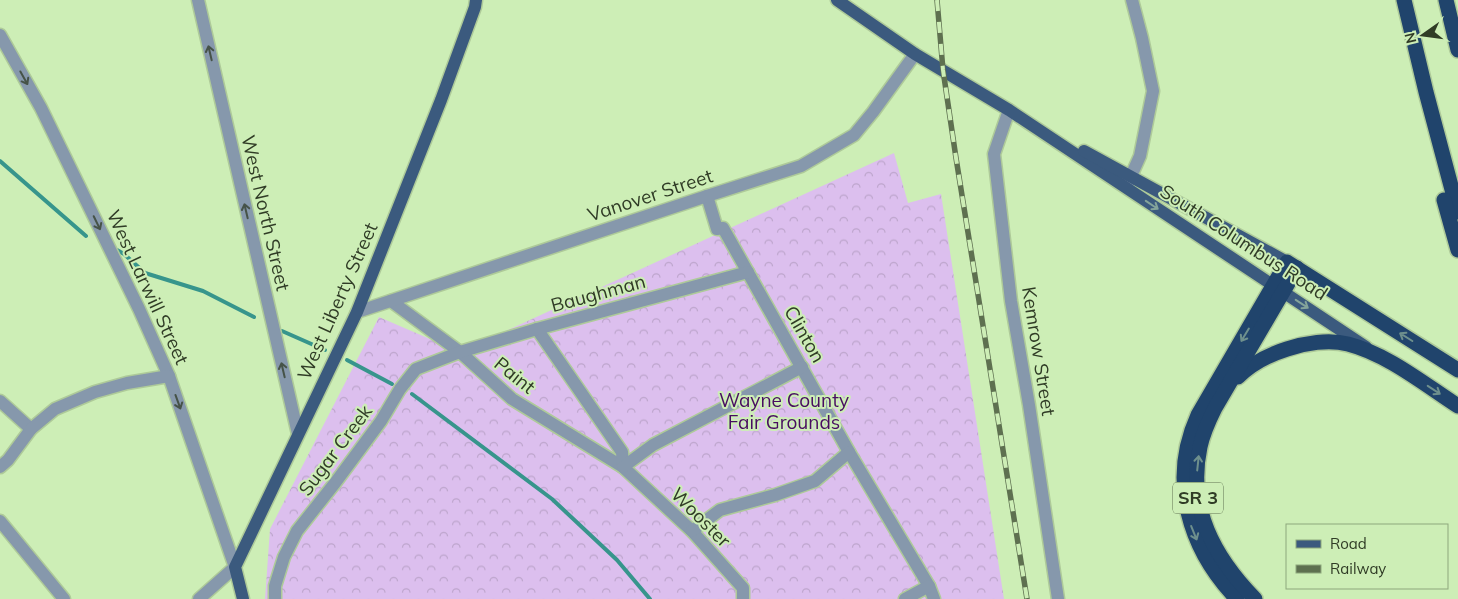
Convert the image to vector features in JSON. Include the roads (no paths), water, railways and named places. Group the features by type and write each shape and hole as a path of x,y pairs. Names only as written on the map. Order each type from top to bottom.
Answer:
{"highway":[{"path":"1404,0 1458,212"},
{"path":"1446,0 1458,50"},
{"path":"1426,92 1431,150 1458,250"},
{"path":"1238,599 1216,574 1194,532 1185,500 1183,472 1185,457 1191,429 1198,415 1292,265"},
{"name":"South Columbus Road","path":"1292,265 1453,367"},
{"path":"1228,387 1278,289"},
{"name":"SR 3","path":"1255,599 1229,570 1217,551 1206,528 1198,501 1196,480 1200,446 1209,421 1228,387 1247,368 1275,352 1306,344 1331,342 1347,344 1382,357"},
{"name":"South Columbus Road","path":"1382,357 1458,405"}],"main road":[{"name":"West Liberty Street","path":"235,567 357,312 454,66 473,15 476,0"},
{"name":"South Columbus Road","path":"837,0 915,54 1128,182 1278,289 1382,357"},
{"name":"South Columbus Road","path":"1128,182 1292,265"},
{"path":"235,567 244,599"}],"street":[{"name":"West North Street","path":"198,0 298,434"},
{"path":"1128,182 1140,156 1153,92 1132,0"},
{"name":"West Larwill Street","path":"0,35 41,108 139,309 169,376 235,567"},
{"name":"Vanover Street","path":"357,312 801,166 854,135 874,112 915,54"},
{"name":"Kemrow Street","path":"1009,110 994,154 1011,301 1029,405 1058,599"},
{"name":"Clinton","path":"707,196 717,229 723,228 849,452 929,586 934,599"},
{"name":"Baughman","path":"460,352 537,329 748,272"},
{"name":"Paint","path":"391,301 460,352 512,399 623,467"},
{"path":"537,329 622,452 623,467"},
{"name":"Sugar Creek","path":"275,599 276,586 284,557 297,530 381,421 400,388 416,369 460,352"},
{"path":"623,467 653,445 802,367"},
{"path":"0,466 8,460 30,429 55,409 95,392 128,383 169,376"},
{"path":"0,400 30,429"},
{"path":"692,531 720,510 775,495 815,481 849,452"},
{"name":"Wooster","path":"623,467 692,531 743,588 743,599"},
{"path":"0,521 64,599"},
{"name":"West Liberty Street","path":"199,599 235,567"},
{"path":"905,599 929,586"}],"waterway":[{"path":"0,161 86,236"},
{"path":"117,250 145,273 203,291 254,317"},
{"path":"282,331 325,350"},
{"path":"347,360 392,384"},
{"path":"412,394 552,499 617,560 650,599"}],"railway":[{"path":"937,0 943,70 956,158 1027,599"}],"park label":[{"name":"Wayne County Fair Grounds","path":"784,411"}]}
